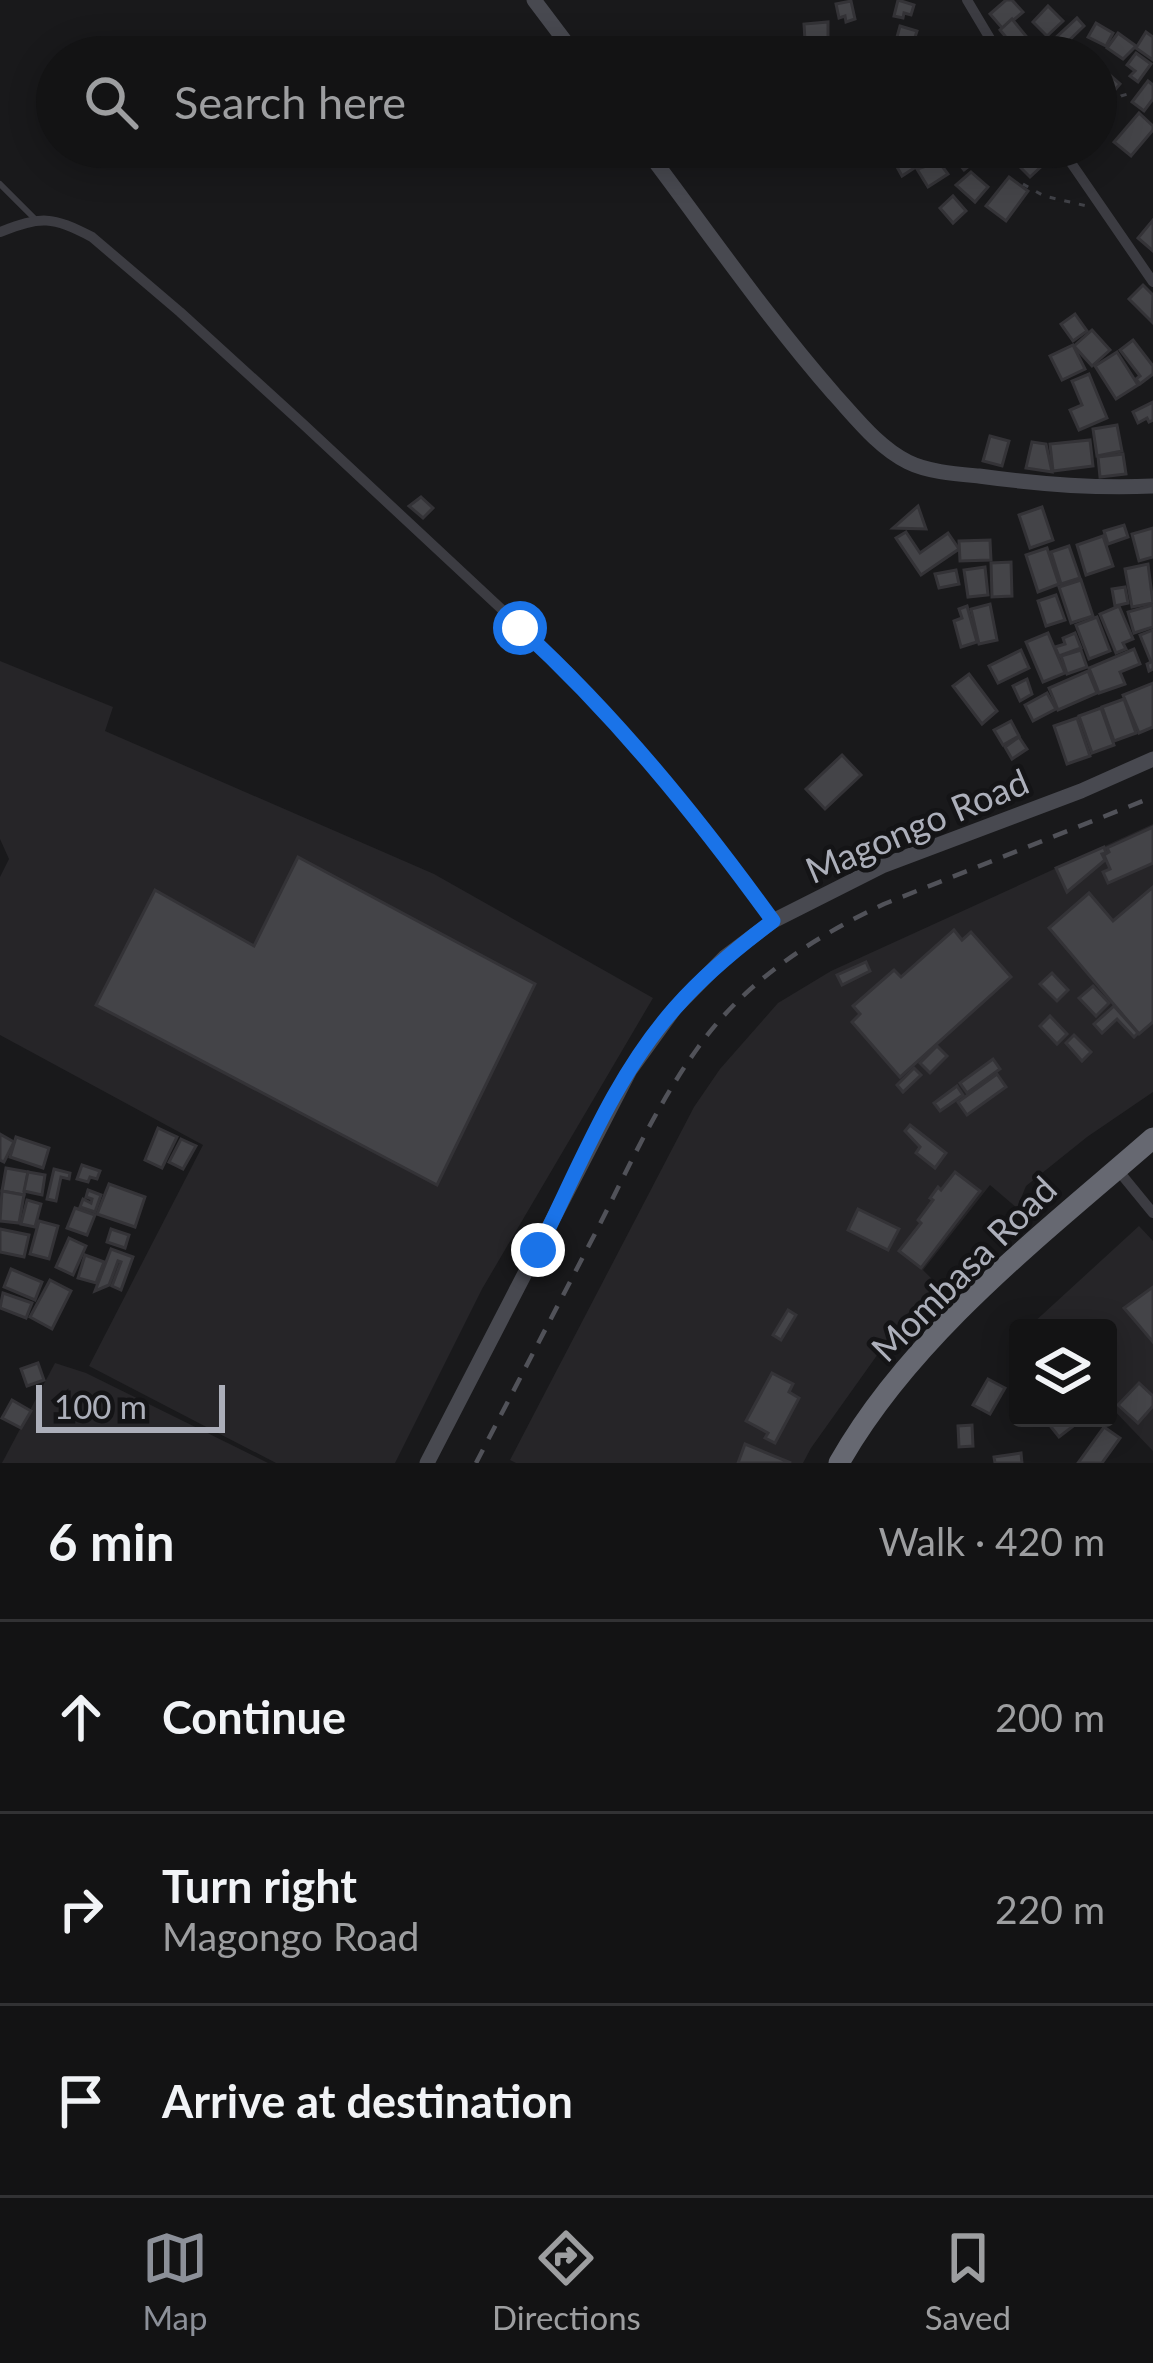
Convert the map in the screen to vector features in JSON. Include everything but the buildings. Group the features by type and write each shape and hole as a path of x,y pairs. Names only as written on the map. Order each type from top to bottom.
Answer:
{"highway":[{"name":"Mombasa Road","path":"839,1463 909,1363 1052,1223 1153,1138"}],"street":[{"path":"534,0 561,36"},
{"path":"967,0 988,36"},
{"path":"659,168 803,358 890,451 911,464 953,473 1040,484 1153,486"},
{"path":"1076,168 1153,282"},
{"path":"0,232 35,219 61,222 92,237 268,392 569,672 671,788 773,921"},
{"name":"Magongo Road","path":"427,1463 630,1070 675,1007 725,957 773,921 883,866 1153,759"},
{"path":"1117,1169 1153,1213"}],"lane":[{"path":"0,184 35,219"}],"path":[{"path":"1117,99 1131,93"},
{"path":"1023,184 1044,196 1106,212"}],"shaded area":[{"path":"0,661 113,707 105,731 434,874 653,998 482,1289 395,1463 276,1463 89,1366 203,1145 0,1035 0,877 9,859 0,839"},
{"path":"1153,824 1153,1092 1026,1186 1017,1208 990,1185 923,1270 938,1285 905,1316 803,1463 510,1460 694,1107 720,1069 778,1003 831,971"},
{"path":"1139,1226 1153,1241 1153,1451 1117,1413 1117,1319 1038,1319"},
{"path":"55,1363 86,1373 268,1463 2,1463"}],"railway":[{"path":"476,1463 657,1113 697,1049 736,1003 806,947 884,904 1153,797"}],"route":[{"path":"520,628 614,721 724,853 773,921 725,957 651,1038 598,1128 538,1250"}]}
